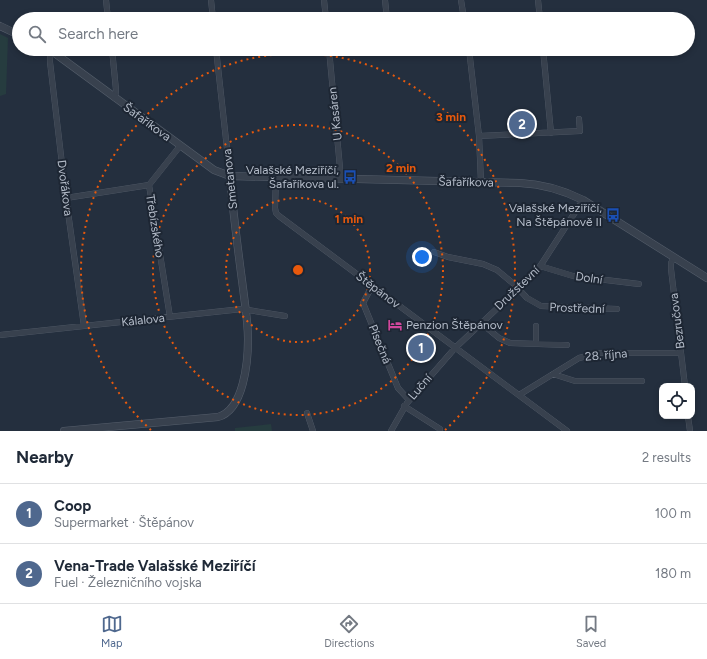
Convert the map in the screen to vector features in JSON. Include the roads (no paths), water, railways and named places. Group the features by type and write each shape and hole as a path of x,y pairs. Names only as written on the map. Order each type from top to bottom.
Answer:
{"street":[{"path":"106,0 107,12"},
{"path":"211,0 212,12"},
{"path":"324,0 325,12"},
{"path":"385,0 386,12"},
{"path":"461,0 463,12"},
{"path":"538,0 539,12"},
{"path":"0,26 12,32"},
{"name":"Dvořákova","path":"50,56 66,198 84,326"},
{"name":"Šafaříkova","path":"59,56 217,172 230,176 524,183 544,186 562,190 583,200 707,278"},
{"path":"113,56 116,90 115,98"},
{"name":"Smetanova","path":"64,431 218,416 228,412 236,402 243,381 248,344 217,56"},
{"name":"U Kasáren","path":"330,56 342,179"},
{"path":"470,56 479,136 481,182"},
{"path":"544,56 551,133"},
{"path":"479,136 580,131 579,119"},
{"name":"Třebízského","path":"170,317 149,186 180,146"},
{"name":"Štěpánov","path":"276,177 275,208 277,214 567,431"},
{"path":"66,198 149,186"},
{"name":"Družstevní","path":"455,348 518,289 540,266 583,200"},
{"name":"Prostřední","path":"434,252 448,257 483,264 497,270 527,298 540,306 617,309"},
{"name":"Bezručova","path":"674,257 670,269 685,383"},
{"name":"Dolní","path":"540,266 573,276 639,284"},
{"name":"Písečná","path":"372,286 363,303 398,388 409,400"},
{"name":"Kálalova","path":"0,334 245,309 286,316"},
{"path":"481,323 502,340 510,342 567,345"},
{"path":"536,326 536,344"},
{"name":"Luční","path":"391,431 404,406 455,348"},
{"name":"28. října","path":"519,395 579,358 599,353 681,353"},
{"path":"553,374 575,381 642,381"},
{"path":"404,406 442,430"},
{"path":"307,413 313,431"},
{"path":"688,419 690,431"}],"place":[{"name":"Vena-Trade Valašské Meziříčí","path":"522,124"},
{"name":"Valašské Meziříčí, Šafaříkova ul.","path":"350,177"},
{"name":"Valašské Meziříčí, Na Štěpánově II","path":"613,215"},
{"name":"Penzion Štěpánov","path":"395,325"},
{"name":"Coop","path":"421,348"}]}
